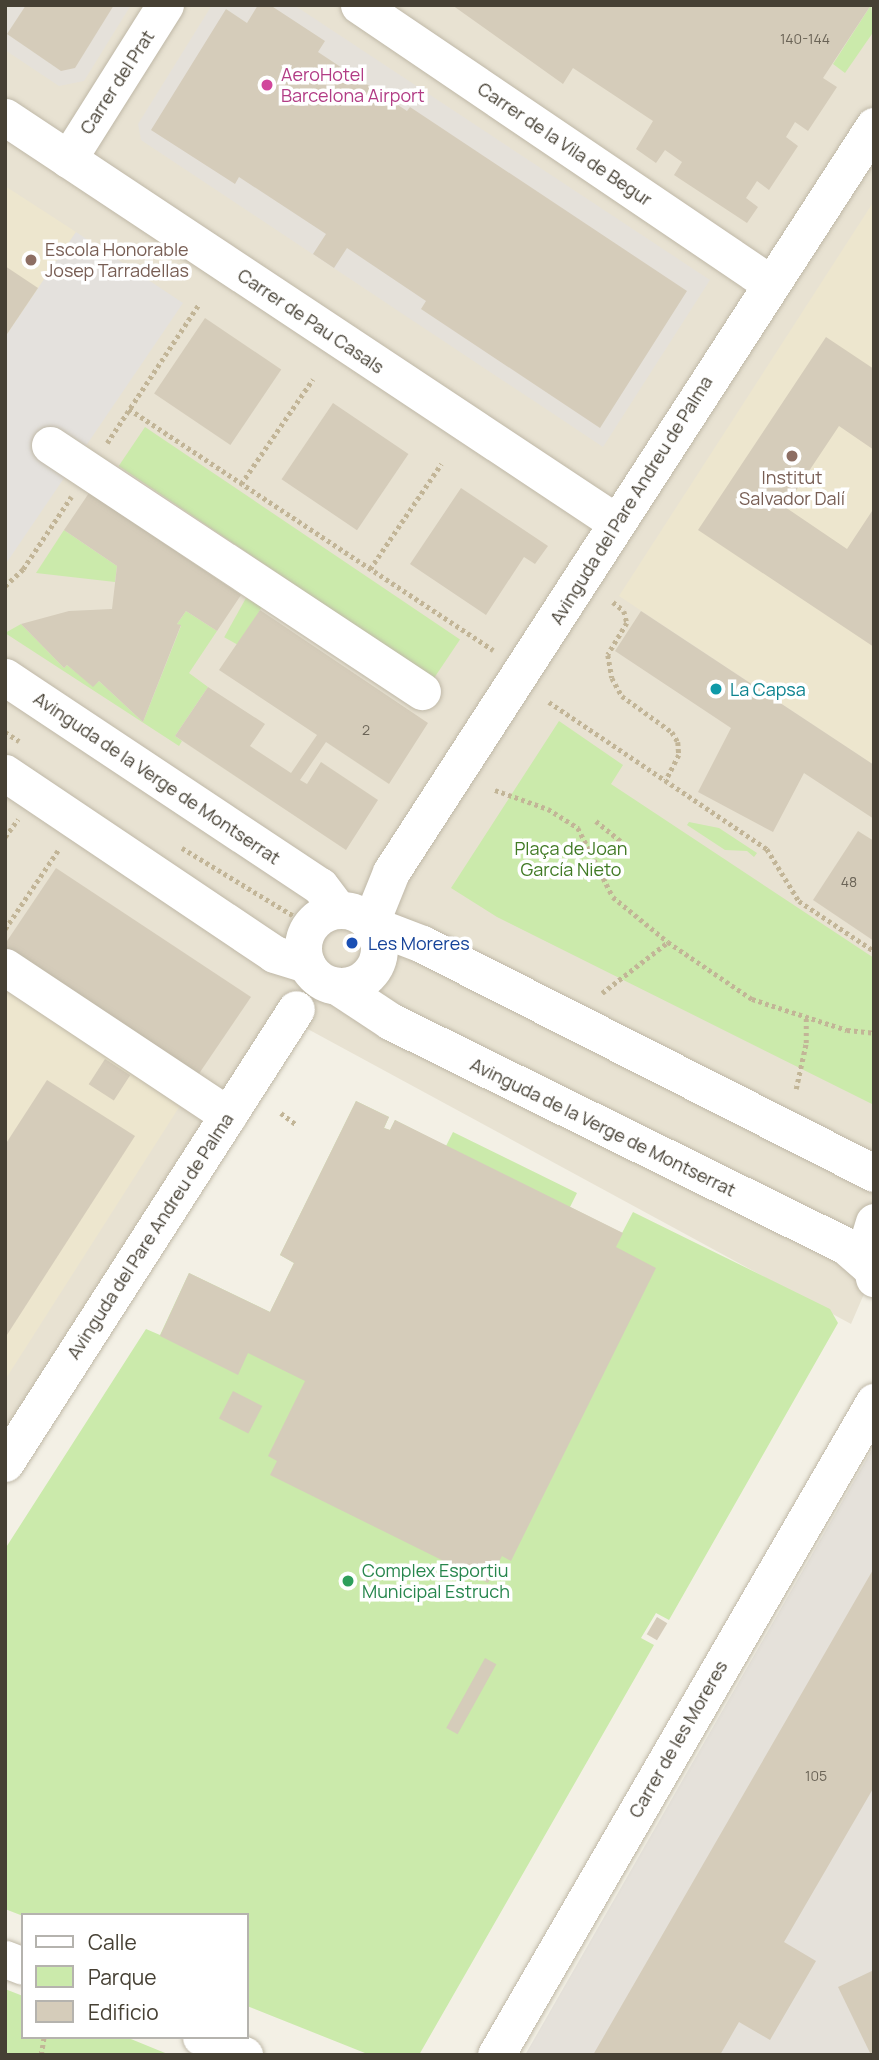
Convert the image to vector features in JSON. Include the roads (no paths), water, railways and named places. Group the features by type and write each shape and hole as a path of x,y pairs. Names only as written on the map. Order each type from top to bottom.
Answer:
{"street":[{"name":"Carrer del Prat","path":"68,159 165,5"},
{"name":"Carrer de la Vila de Begur","path":"359,5 770,283"},
{"name":"Carrer de Pau Casals","path":"5,117 617,523"},
{"name":"Avinguda del Pare Andreu de Palma","path":"353,915 389,876 874,126"},
{"path":"50,445 422,691"},
{"name":"Avinguda de la Verge de Montserrat","path":"5,677 320,886 353,915 422,944 874,1173"},
{"name":"Avinguda de la Verge de Montserrat","path":"5,773 274,954 318,975 390,1021 846,1246 872,1272"},
{"path":"353,915 379,948 371,972 349,985 318,975 303,939 309,926 353,915"},
{"path":"5,968 228,1115"},
{"name":"Avinguda del Pare Andreu de Palma","path":"5,1463 318,975"},
{"path":"872,1272 867,1245 874,1222"},
{"name":"Carrer de les Moreres","path":"496,2055 867,1413 874,1391"},
{"path":"206,2039 244,2055"}],"place":[{"name":"AeroHotel Barcelona Airport","path":"267,85"},
{"name":"Escola Honorable Josep Tarradellas","path":"31,260"},
{"name":"Institut Salvador Dalí","path":"792,456"},
{"name":"La Capsa","path":"716,689"},
{"name":"Les Moreres","path":"352,943"},
{"name":"Complex Esportiu Municipal Estruch","path":"348,1581"}],"park label":[{"name":"Plaça de Joan García Nieto","path":"571,859"}]}
